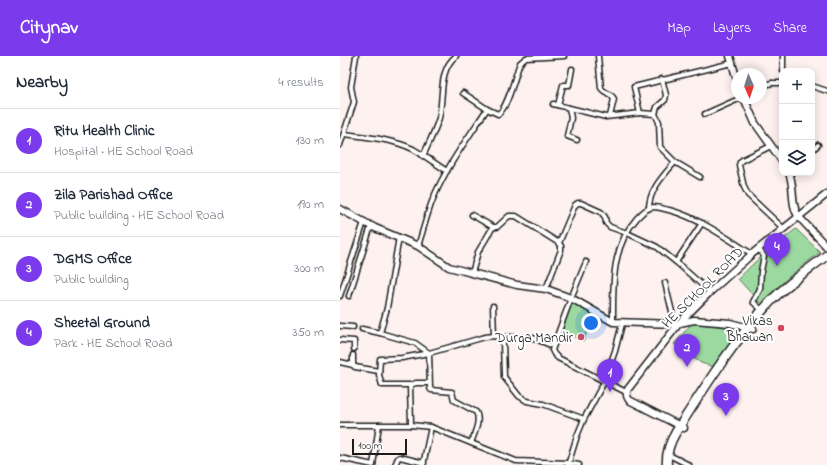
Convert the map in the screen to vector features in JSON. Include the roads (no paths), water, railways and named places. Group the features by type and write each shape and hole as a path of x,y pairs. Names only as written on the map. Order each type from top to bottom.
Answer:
{"highway":[{"path":"667,465 672,439 707,386 751,328 762,310 787,286 827,255"},
{"path":"751,328 782,296 827,260"},
{"path":"671,465 671,456 682,426"}],"street":[{"path":"340,144 354,102 351,87 356,56"},
{"path":"423,156 439,117 445,70 451,60 456,56"},
{"path":"463,93 487,109 500,114 511,91 520,63 526,58 564,56"},
{"path":"598,56 601,88 603,92 612,95 614,98 610,116"},
{"path":"730,56 733,68"},
{"path":"783,56 783,68"},
{"path":"640,113 634,87 732,63"},
{"path":"558,105 563,85 569,85 572,69"},
{"path":"662,80 666,95 665,100 657,106 655,114 659,122 660,147 675,162 700,177"},
{"path":"767,84 779,83"},
{"path":"815,87 827,91"},
{"path":"705,114 731,103"},
{"path":"553,104 606,117 640,113 655,114"},
{"path":"746,104 753,119 779,157"},
{"path":"570,108 571,118 567,136 577,140"},
{"path":"418,246 433,199 447,170 487,109"},
{"path":"344,134 369,137 412,149 447,170"},
{"path":"771,146 742,160 739,165 744,188 748,195 783,228"},
{"path":"649,208 649,199 660,180 675,162"},
{"path":"790,176 793,187 793,205 798,216 827,247"},
{"name":"HE SCHOOL ROAD","path":"626,392 677,323 758,248 827,194"},
{"path":"559,242 575,205 581,203 601,212 605,217 607,225 626,232 657,247 710,292"},
{"path":"613,322 614,270 621,243 626,232 634,222 643,211 649,208 658,207 684,214 702,223 752,254"},
{"path":"340,209 371,226 418,246 449,267 528,288 546,290 571,298 613,322 622,324 677,323 694,320 730,323 751,328"},
{"path":"472,214 497,227 501,225 509,216 516,216 559,242 562,246 561,250 546,290"},
{"path":"340,296 364,222"},
{"path":"676,262 702,223"},
{"path":"349,296 371,226"},
{"path":"472,273 478,252 493,226"},
{"path":"380,333 387,308 399,237"},
{"path":"758,248 764,256 761,270 760,289 753,302 762,310"},
{"path":"586,262 553,346 552,350 554,354 558,358 626,392 629,400 682,426"},
{"path":"664,283 677,323"},
{"path":"493,306 494,336"},
{"path":"568,464 576,436 604,382 616,351 622,324"},
{"path":"340,326 353,327"},
{"path":"362,329 415,343 429,352"},
{"path":"429,383 382,385 379,371 379,361 382,358 402,358 494,336 504,338 533,338 553,346"},
{"path":"504,338 504,377 520,396 527,400 544,404 584,419"},
{"path":"340,340 354,341 354,349"},
{"path":"429,352 429,383 431,390 452,392 454,400 476,412 478,415 471,443"},
{"path":"353,355 353,364"},
{"path":"340,362 353,364 355,367 379,371"},
{"path":"410,385 411,425"},
{"path":"340,425 411,425 431,427 516,460 579,465"},
{"path":"340,458 373,465 379,425"},
{"path":"395,465 400,457 423,464 431,427"},
{"path":"671,456 689,465"}],"place":[{"name":"Sheetal Ground","path":"777,266"},
{"name":"Vikas Bhawan","path":"781,328"},
{"name":"Durga Mandir","path":"581,337"},
{"name":"Zila Parishad Office","path":"687,367"},
{"name":"Ritu Health Clinic","path":"610,392"},
{"name":"DGMS Office","path":"726,416"}]}
